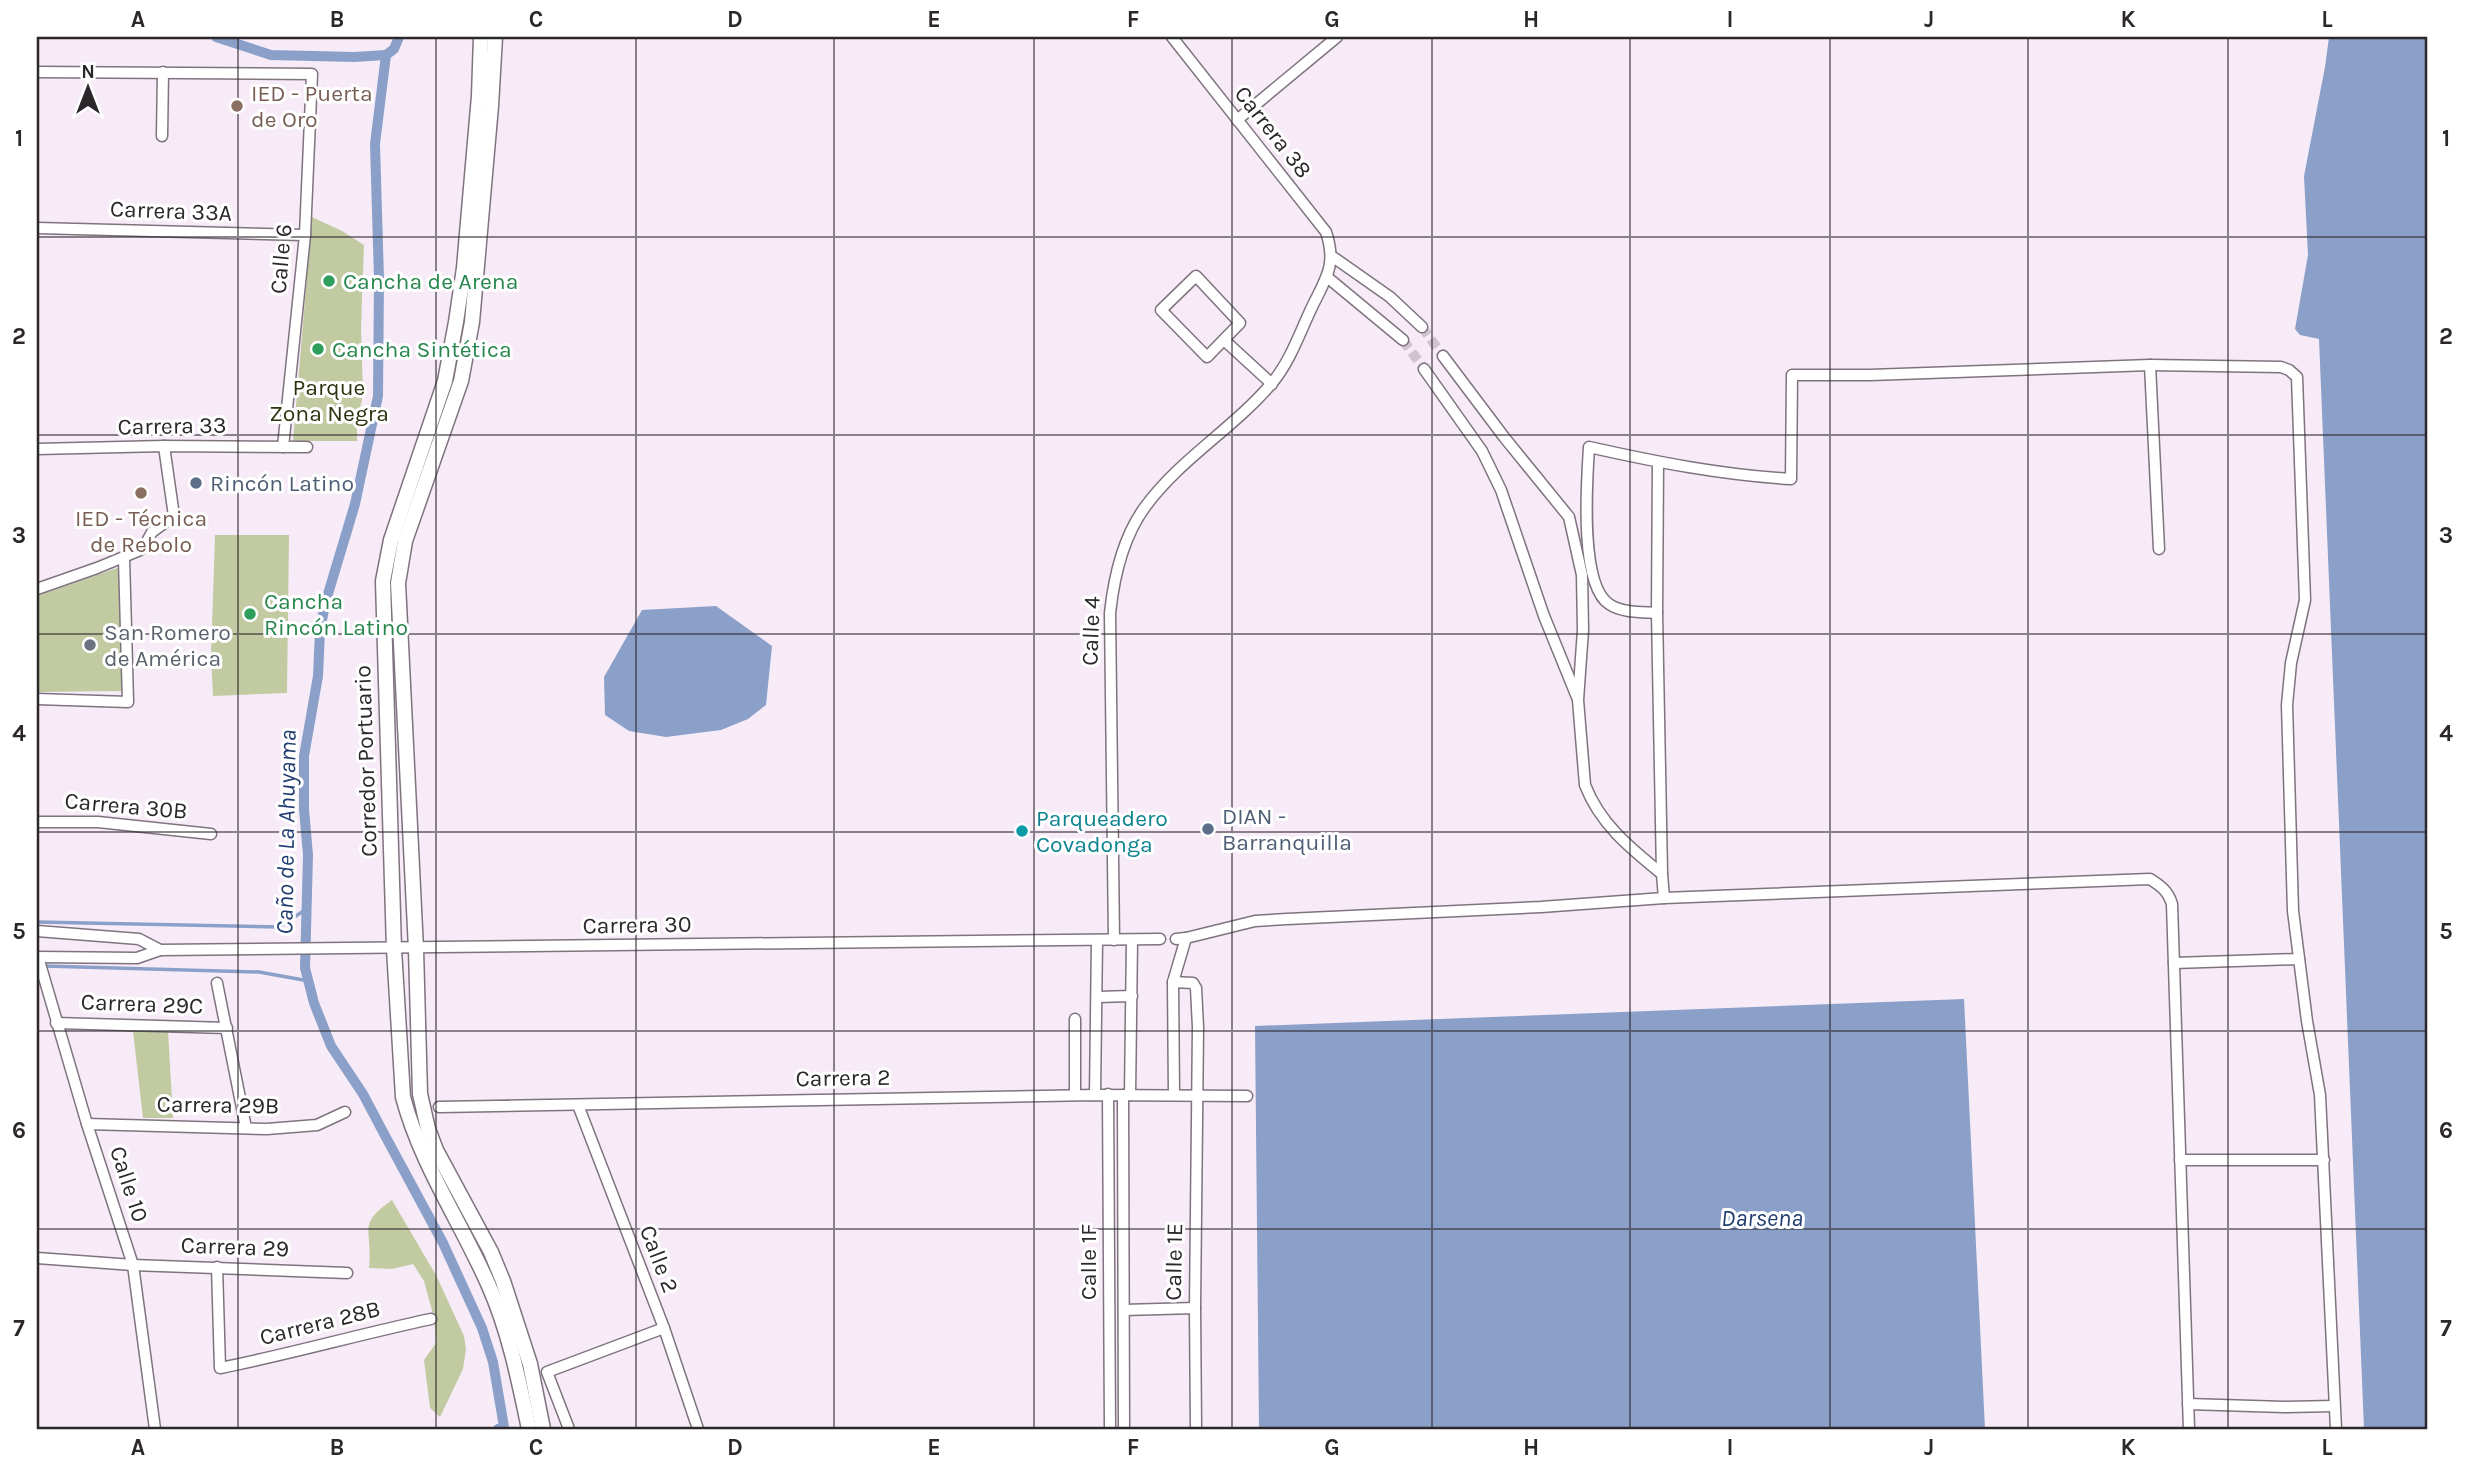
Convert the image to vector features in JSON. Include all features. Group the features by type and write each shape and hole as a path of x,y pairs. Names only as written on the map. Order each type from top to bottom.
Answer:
{"main road":[{"name":"Corredor Portuario","path":"481,37 480,96 464,268 456,322 445,381 391,540 383,581 394,949 403,1097 423,1156 491,1289 525,1372 529,1429"},
{"name":"Corredor Portuario","path":"495,37 472,322 461,380 405,541 398,583 416,948 420,1094 428,1129 491,1252 544,1429"}],"street":[{"name":"Carrera 38","path":"1172,37 1326,232 1333,257"},
{"path":"1237,120 1337,37"},
{"path":"37,72 163,72 162,136"},
{"name":"Calle 6","path":"163,72 312,74 305,235 283,447"},
{"name":"Carrera 33A","path":"37,228 305,235"},
{"path":"1333,257 1390,297 1422,327"},
{"name":"Calle 4","path":"1114,940 1110,612 1119,562 1130,533 1144,508 1160,489 1279,375 1327,276 1333,257"},
{"path":"1196,276 1240,323 1224,340 1207,357 1161,310 1196,276"},
{"path":"1327,276 1403,340"},
{"path":"1224,340 1272,384"},
{"path":"1443,356 1569,517 1582,575 1583,630 1578,700 1585,785 1608,826 1625,844 1662,874"},
{"path":"2150,365 2159,549"},
{"path":"1657,613 1619,609 1601,596 1590,556 1586,504 1589,447 1658,463 1747,476 1791,479 1792,375 1870,375 2150,365 2281,367 2297,377 2305,600 2291,663 2287,705 2293,911 2307,1021 2320,1095 2336,1429"},
{"path":"1424,369 1482,452 1502,490 1544,616 1578,700"},
{"path":"37,589 124,558 144,547 152,532 174,516 174,500 164,446"},
{"name":"Carrera 33","path":"37,449 307,447"},
{"path":"1658,463 1657,613 1664,898"},
{"path":"37,699 128,702 124,558"},
{"name":"Carrera 30B","path":"37,822 98,822 211,834"},
{"path":"1174,1095 1173,982 1181,938 1255,921 1664,898 2150,879 2169,894 2172,904 2189,1429"},
{"name":"Carrera 30","path":"37,931 139,939 160,950"},
{"name":"Carrera 30","path":"37,957 137,958 160,950 1160,939"},
{"path":"1095,1095 1097,940"},
{"name":"Calle 1F","path":"1124,1429 1126,1095 1132,996 1132,940"},
{"name":"Calle 10","path":"37,957 133,1265 155,1429"},
{"path":"2174,963 2299,959"},
{"name":"Calle 1E","path":"1173,982 1193,983 1196,988 1196,1429"},
{"path":"217,983 246,1128"},
{"path":"1097,997 1132,996"},
{"path":"1075,1019 1075,1095"},
{"name":"Carrera 29C","path":"56,1023 227,1028"},
{"name":"Calle 1F","path":"1108,1094 1110,1429"},
{"name":"Carrera 2","path":"439,1107 1108,1094 1247,1096"},
{"name":"Calle 2","path":"578,1105 664,1328 698,1429"},
{"name":"Carrera 29B","path":"87,1124 267,1129 317,1125 345,1112"},
{"path":"2179,1160 2325,1160"},
{"name":"Carrera 29","path":"37,1258 133,1265 347,1273"},
{"name":"Carrera 28B","path":"217,1267 220,1367 281,1356 430,1319"},
{"path":"1124,1310 1195,1308"},
{"path":"569,1429 547,1371 664,1328"},
{"path":"1110,1333 1124,1333"},
{"path":"2188,1404 2334,1406"}],"green space":[{"name":"Parque Zona Negra","path":"312,217 364,245 361,328 363,396 357,420 357,441 293,441"},
{"name":"Cancha Rincón Latino","path":"215,535 289,535 287,693 213,696 211,657"},
{"path":"120,567 122,691 37,692 37,596"},
{"path":"168,1030 173,1118 143,1118 133,1031"},
{"path":"392,1200 437,1277 464,1336 466,1349 463,1369 440,1417 430,1408 424,1360 436,1343 434,1318 424,1281 413,1264 392,1269 369,1268 370,1222 381,1208"}],"water":[{"path":"2329,37 2428,37 2428,1429 2364,1429 2319,339 2300,335 2295,329 2308,255 2304,176"},
{"path":"716,606 772,646 766,705 748,719 721,730 666,737 629,731 605,715 604,677 642,610"},
{"name":"Darsena","path":"1964,999 1985,1429 1259,1429 1255,1026"}],"waterway":[{"path":"216,37 271,55 386,55"},
{"name":"Caño de La Ahuyama","path":"399,37 394,49 386,55 375,144 379,279 378,396 355,504 325,604 320,631 318,676 304,756 304,809 308,855 305,968 314,1003 331,1046 363,1094 443,1243 482,1328 493,1362 504,1427 498,1429"},
{"path":"37,922 279,927 305,910"},
{"path":"44,966 259,972 309,981"}],"tunnel":[{"path":"1422,327 1443,356"},
{"path":"1403,340 1424,369"}],"place":[{"name":"IED - Puerta de Oro","path":"237,106"},
{"name":"Cancha de Arena","path":"329,281"},
{"name":"Cancha Sintética","path":"318,349"},
{"name":"Rincón Latino","path":"196,483"},
{"name":"IED - Técnica de Rebolo","path":"141,493"},
{"name":"Cancha Rincón Latino","path":"250,614"},
{"name":"San Romero de América","path":"90,645"},
{"name":"DIAN - Barranquilla","path":"1208,829"},
{"name":"Parqueadero Covadonga","path":"1022,831"}]}
